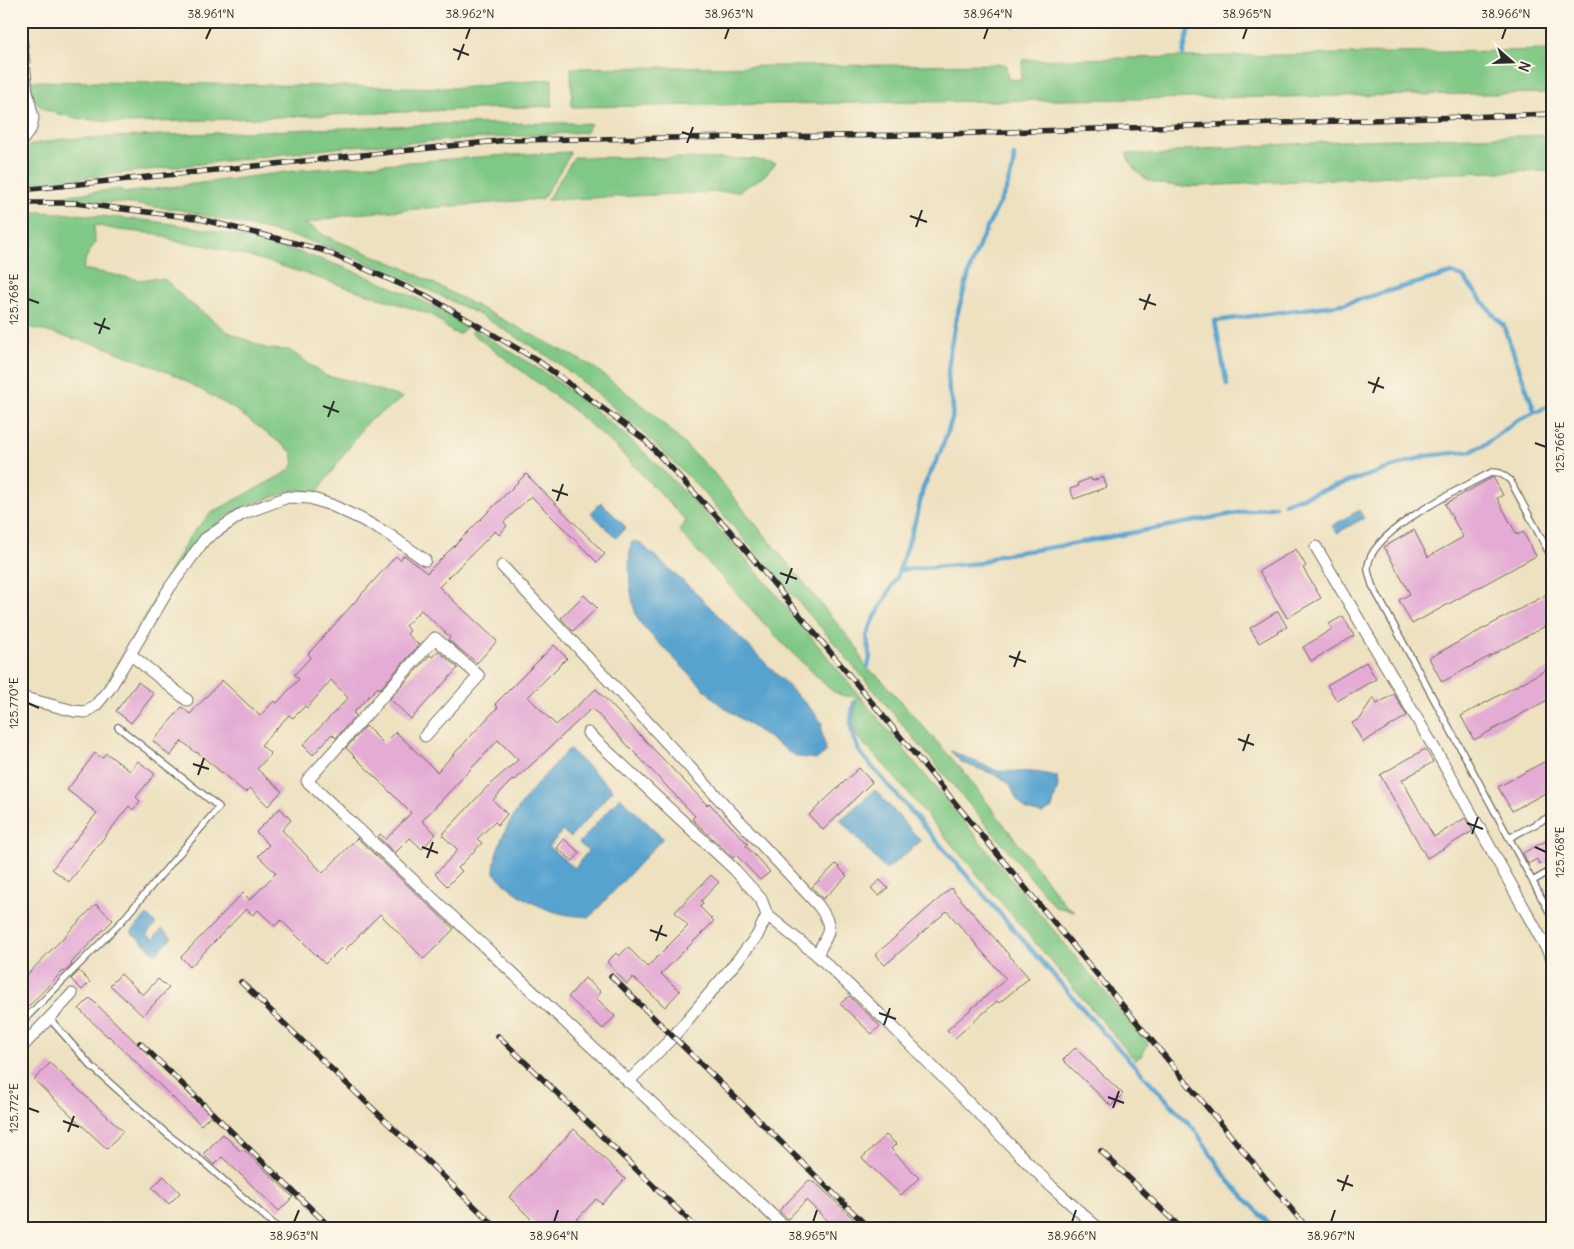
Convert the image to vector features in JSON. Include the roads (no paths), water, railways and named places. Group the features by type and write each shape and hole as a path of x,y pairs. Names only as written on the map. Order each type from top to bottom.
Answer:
{"street":[{"path":"21,36 27,91 27,113 31,128 21,142"},
{"path":"21,697 74,711 86,712 96,705 110,688 170,587 205,539 242,514 288,497 310,498 332,505 388,534 425,560"},
{"path":"1316,547 1443,763 1553,960"},
{"path":"502,566 818,905 828,918 829,926 828,934 817,954"},
{"path":"425,736 479,676 435,638 307,781 786,1228"},
{"path":"130,654 187,700"},
{"path":"588,733 735,870 761,899 767,915 817,954 1052,1186 1098,1228"},
{"path":"628,1082 673,1037 736,962 757,936 767,915"},
{"path":"21,1048 72,994"}],"lane":[{"path":"1553,560 1510,480 1500,473 1492,472 1403,522 1374,548 1367,567 1372,585 1553,919"},
{"path":"21,1023 121,922 219,807 118,727"},
{"path":"1509,838 1553,815"},
{"path":"1533,881 1553,869"},
{"path":"50,1019 91,1066 167,1134 202,1161 278,1228"}],"water":[{"path":"601,502 626,527 616,538 591,513"},
{"path":"1359,510 1364,518 1337,533 1332,526"},
{"path":"632,542 639,542 695,592 813,711 822,723 822,734 826,752 817,759 797,757 719,704 649,633 639,621 633,604 629,570"},
{"path":"569,749 613,790 571,837 562,831 549,847 575,868 588,851 579,843 620,797 663,838 590,917 563,914 541,907 515,892 494,873 496,856 510,822 532,790"},
{"path":"951,751 998,771 1035,772 1057,776 1058,787 1052,808 1042,814 1026,810 1017,800 1010,785 999,776 962,763"},
{"path":"875,790 921,841 886,870 840,820"},
{"path":"147,915 156,924 147,934 153,939 162,929 172,937 156,954 131,932"}],"waterway":[{"path":"1013,21 1014,26"},
{"path":"1183,54 1191,21"},
{"path":"868,666 870,658 867,636 897,577 917,516 923,488 940,453 952,419 953,406 949,390 948,371 957,315 971,266 982,238 1006,190 1013,167 1014,156"},
{"path":"1227,385 1215,321 1343,304 1452,273 1463,277 1503,324 1535,412"},
{"path":"1285,503 1426,456 1472,451 1486,444 1516,421 1553,404"},
{"path":"899,570 980,563 999,555 1067,545 1275,506"},
{"path":"854,702 851,728 854,740 861,754 1103,1032 1195,1130 1228,1180 1273,1228"}],"railway":[{"path":"21,190 508,140 915,135 1553,114"},
{"path":"21,203 74,203 196,218 322,250 425,295 537,360 644,439 730,531 1307,1228"},
{"path":"611,976 869,1228"},
{"path":"241,982 497,1228"},
{"path":"498,1036 697,1228"},
{"path":"140,1043 331,1228"},
{"path":"1101,1151 1181,1228"}]}
